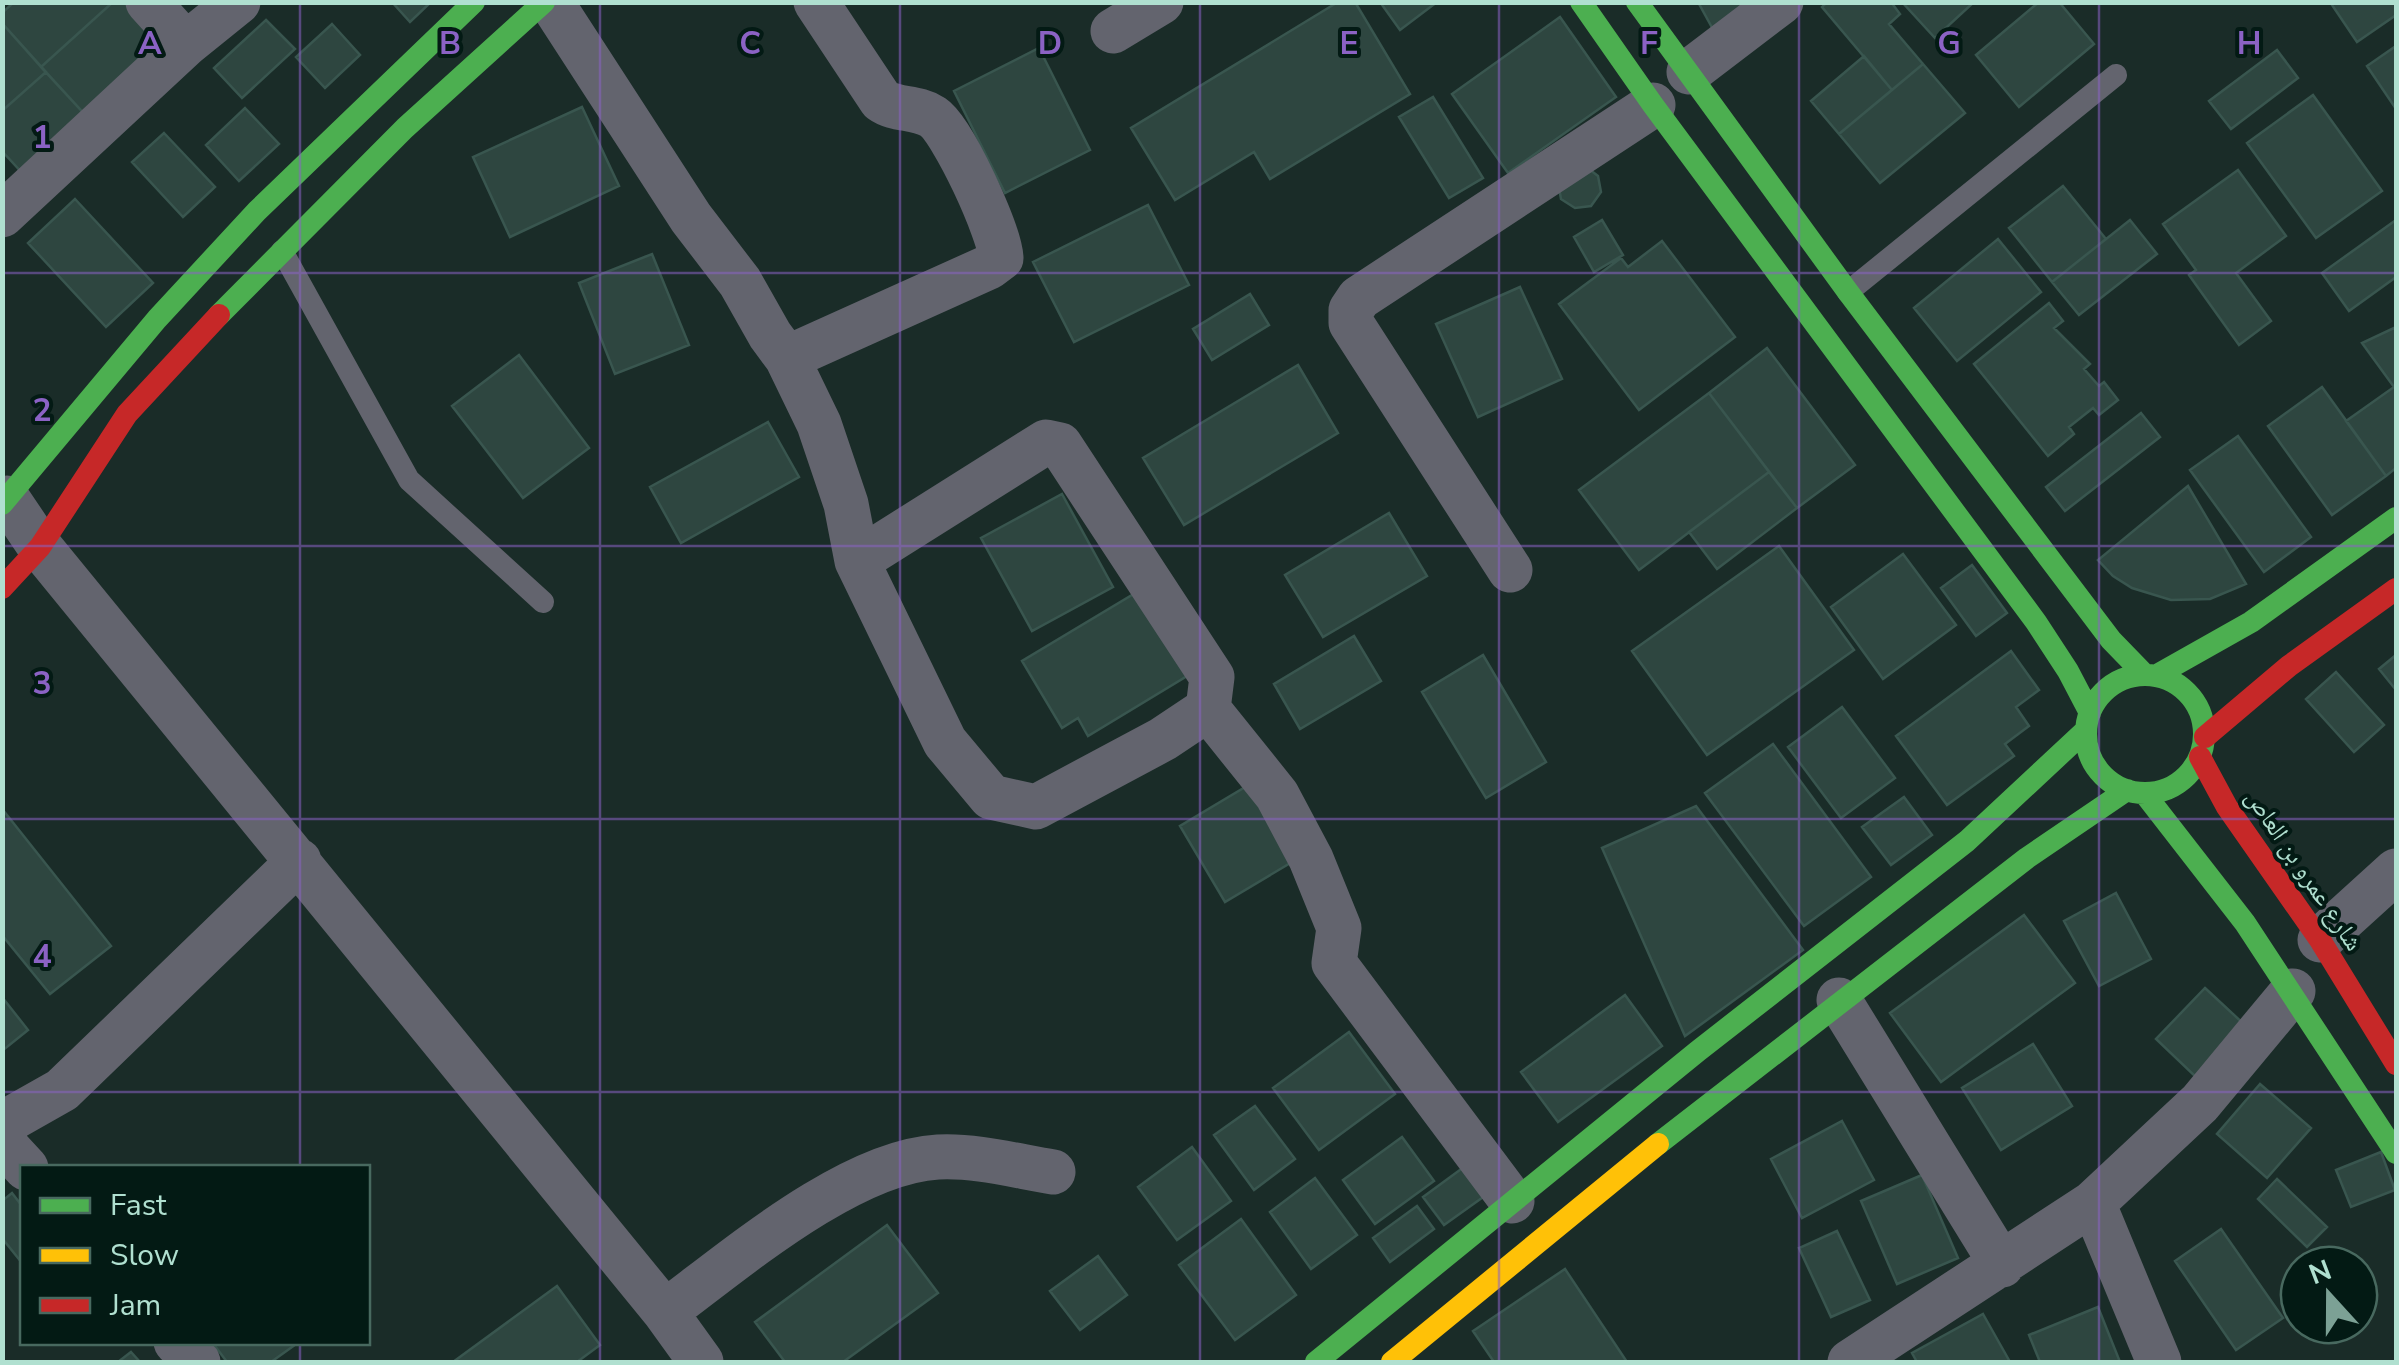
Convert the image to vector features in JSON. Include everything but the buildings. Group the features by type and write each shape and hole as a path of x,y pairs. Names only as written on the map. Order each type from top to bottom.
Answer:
{"street":[{"path":"148,2 186,44"},
{"path":"3,214 186,44 238,2"},
{"path":"474,2 257,210 157,319 5,501 665,1312 701,1362"},
{"path":"2,588 40,547 127,414 405,128 548,2 691,218 740,282 787,358 819,424 846,504 857,560 944,742 991,797 1036,807 1163,739 1208,710"},
{"path":"787,358 894,312 1001,258 1000,243 975,187 936,119 918,110 889,106 881,100 816,2"},
{"path":"1114,31 1160,2"},
{"path":"1581,2 2036,622 2068,671 2088,722 2094,763 2111,782 2135,791 2182,836 2293,991 2396,1153"},
{"path":"1637,2 1848,292 2112,640 2150,675"},
{"path":"1689,72 1781,2"},
{"path":"1510,570 1351,323 1350,310 1360,298 1653,105"},
{"path":"857,560 1046,442 1060,445 1212,676 1208,710 1277,796 1312,860 1340,928 1334,963 1512,1202"},
{"path":"2150,675 2250,625 2396,518"},
{"path":"1392,1362 1662,1140 2082,816 2135,791 2173,786 2189,774 2202,747 2288,666 2396,589"},
{"path":"1316,1362 2043,776 2088,722 2111,686 2130,676 2169,679 2189,693 2202,714 2202,747"},
{"name":"شارع عمرو بن العاص","path":"2202,747 2228,807 2320,940 2396,1064"},
{"path":"2,1124 62,1090 299,862"},
{"path":"2320,940 2396,871"},
{"path":"1850,1362 2093,1203 2200,1103 2293,991"},
{"path":"1839,1000 2002,1265"},
{"path":"2,1142 23,1165"},
{"path":"665,1312 808,1206 889,1168 936,1157 1053,1172"},
{"path":"2093,1203 2159,1362"},
{"path":"179,1345 198,1362"}],"lane":[{"path":"1848,292 2116,75"},
{"path":"282,251 410,480 543,602"}],"traffic: fast":[{"path":"2,504 157,319 257,211 474,2"},
{"path":"219,315 405,128 544,2"},
{"path":"1581,2 2036,622 2090,713"},
{"path":"1637,2 1848,292 2111,640 2144,674"},
{"path":"2157,675 2251,622 2396,518"},
{"path":"2145,675 2168,679 2187,692 2200,711 2204,734 2200,757 2187,776 2168,789 2145,793 2122,789 2103,776 2090,757 2086,734 2090,711 2103,692 2122,679 2145,675"},
{"path":"1316,1362 1698,1051 1967,841 2086,730"},
{"path":"1658,1144 2027,858 2127,790"},
{"path":"2144,793 2245,923 2396,1153"}],"traffic: slow":[{"path":"1392,1362 1658,1144"}],"traffic: jam":[{"path":"2,588 40,547 127,414 219,315"},
{"path":"2205,737 2289,666 2396,589"},
{"path":"2200,757 2227,807 2320,940 2396,1064"}]}
